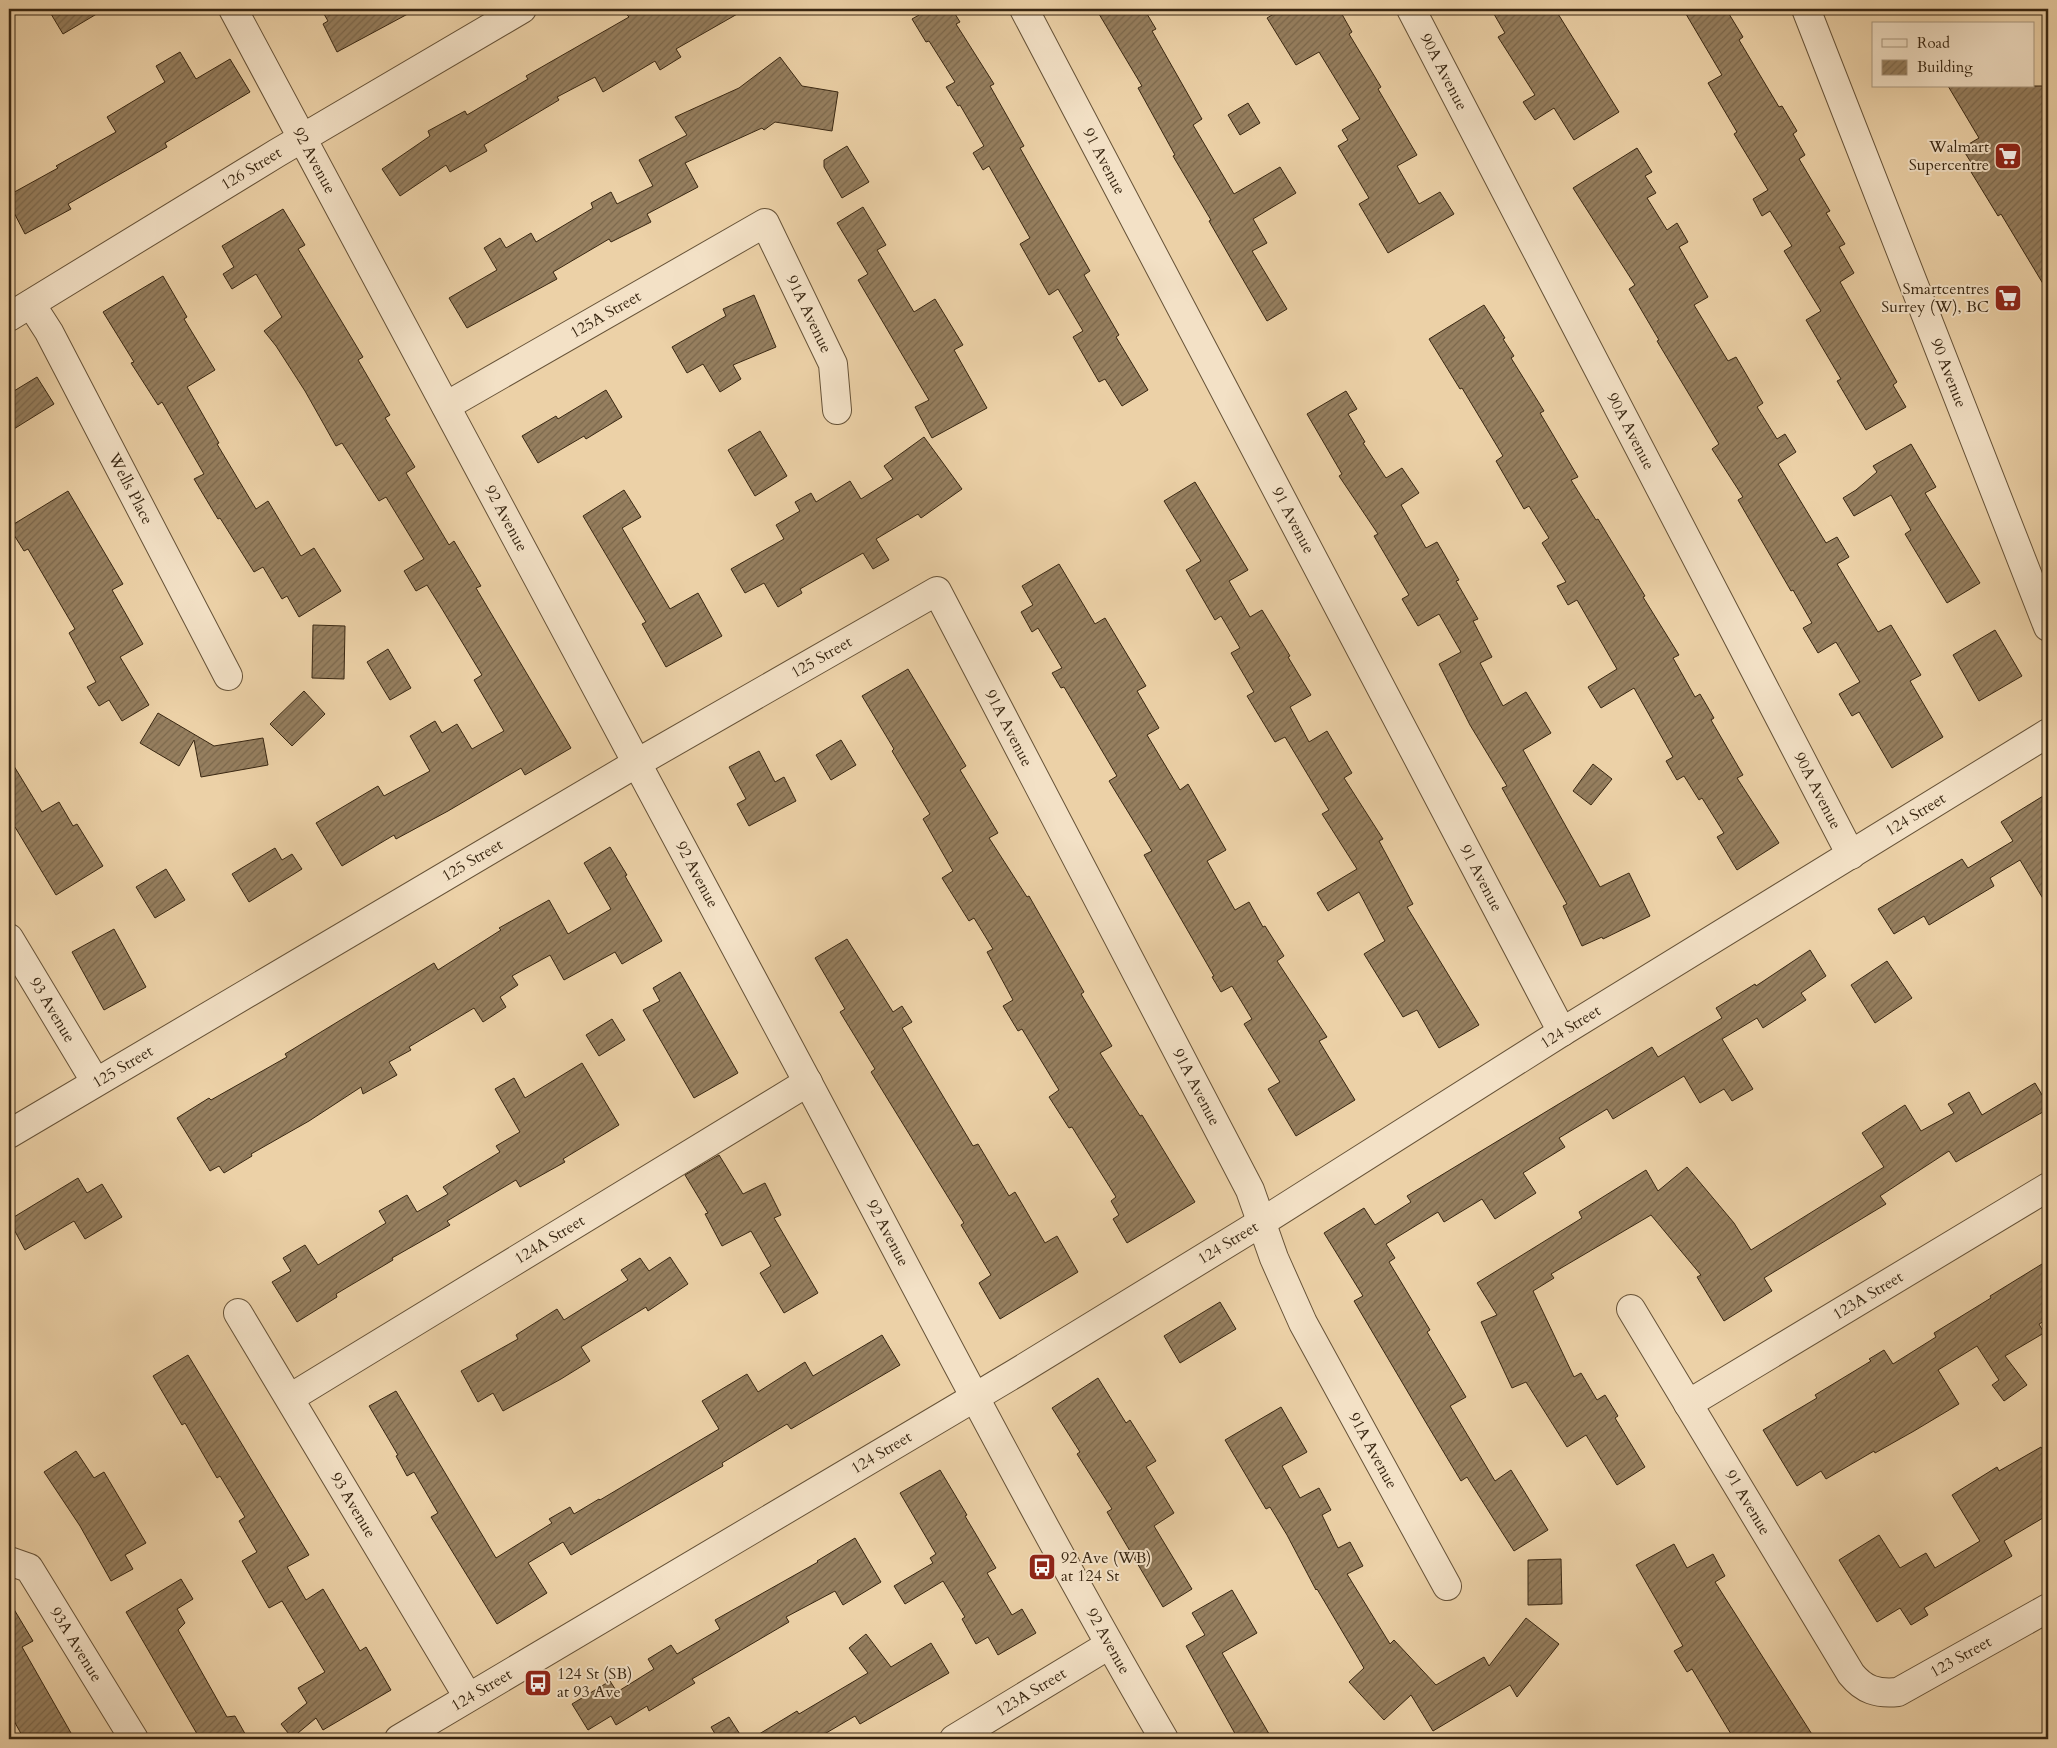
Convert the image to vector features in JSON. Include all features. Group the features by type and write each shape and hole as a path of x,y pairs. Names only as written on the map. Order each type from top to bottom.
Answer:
{"street":[{"name":"92 Avenue","path":"233,9 808,1082 974,1398 1109,1646 1164,1739"},
{"name":"126 Street","path":"20,311 522,9"},
{"name":"91 Avenue","path":"1024,9 1562,1032"},
{"name":"90A Avenue","path":"1411,9 1851,855"},
{"name":"90 Avenue","path":"1806,9 2048,627"},
{"name":"125A Street","path":"446,406 765,223"},
{"name":"91A Avenue","path":"765,223 833,364 837,410"},
{"name":"Wells Place","path":"20,311 49,332 228,676"},
{"name":"91A Avenue","path":"937,591 1250,1190 1274,1258 1303,1324 1447,1586"},
{"name":"125 Street","path":"9,1134 95,1081 637,763 937,591"},
{"name":"124 Street","path":"399,1739 974,1398 1262,1222 1562,1032 2048,733"},
{"name":"93 Avenue","path":"9,938 95,1081"},
{"name":"124A Street","path":"290,1398 808,1082"},
{"name":"123A Street","path":"1688,1404 2048,1187"},
{"name":"91 Avenue","path":"1631,1310 1850,1674 1862,1686 1871,1691"},
{"name":"93 Avenue","path":"238,1313 468,1697"},
{"name":"93A Avenue","path":"9,1561 29,1568 134,1739"},
{"name":"123 Street","path":"1871,1691 1898,1692 2048,1608"},
{"name":"123A Street","path":"954,1739 1109,1646"}],"building":[{"path":"48,9 105,9 63,34"},
{"path":"321,9 417,9 337,52 323,24 328,21"},
{"path":"637,9 746,9 676,49 681,57 660,70 655,61 603,92 595,77 557,97 559,100 484,145 487,151 450,172 446,165 400,196 382,169 430,136 428,131 465,111 467,115 528,79 526,76 629,17 627,15"},
{"path":"915,9 952,9 960,22 956,24 994,84 990,86 1024,146 1020,148 1090,271 1084,275 1119,335 1116,337 1148,390 1122,406 1105,379 1099,382 1073,337 1083,331 1058,289 1049,295 1020,244 1030,238 989,166 983,170 973,153 984,146 960,105 958,106 946,87 955,82 929,41 926,42 912,19 919,15"},
{"path":"1096,9 1144,9 1156,29 1152,31 1202,119 1193,125 1234,194 1280,167 1296,193 1253,219 1267,243 1252,251 1287,309 1267,321 1173,156 1175,155 1138,88 1142,86"},
{"path":"1282,9 1339,9 1352,32 1349,34 1381,87 1378,89 1417,155 1397,166 1419,204 1440,192 1454,214 1388,253 1359,204 1369,198 1338,146 1348,140 1342,130 1360,119 1319,52 1296,65 1267,18"},
{"path":"1491,9 1555,9 1619,112 1574,140 1554,108 1535,120 1523,102 1535,95 1498,37 1505,33"},
{"path":"1683,9 1726,9 1743,37 1739,40 1779,107 1782,106 1797,131 1793,134 1805,155 1799,159 1830,211 1826,213 1845,244 1839,247 1854,273 1840,282 1897,382 1893,385 1906,407 1866,430 1837,381 1841,379 1806,320 1821,311 1784,251 1792,246 1770,211 1762,216 1753,199 1768,190 1734,134 1737,132 1708,83 1722,75"},
{"path":"180,52 196,79 230,59 250,92 165,143 167,147 68,204 71,209 25,234 9,203 9,195 58,168 56,166 116,132 107,117 165,82 156,66"},
{"path":"780,57 802,86 838,92 832,131 775,122 764,130 762,128 685,163 698,187 647,214 651,222 611,242 609,239 553,272 557,279 467,328 449,298 497,270 484,248 500,238 506,248 531,233 536,242 593,208 591,203 611,192 617,204 653,186 639,160 687,135 675,117 739,88"},
{"name":"Walmart Supercentre","path":"2034,86 2048,86 2048,292 2001,214 1998,216 1968,167 1972,164 1962,148 1979,138 1949,88 2034,88"},
{"path":"1248,103 1260,123 1240,135 1228,115"},
{"path":"847,146 869,182 842,198 824,167 824,160"},
{"path":"1637,148 1652,172 1645,176 1656,193 1647,198 1667,230 1677,223 1688,242 1679,247 1708,297 1694,305 1728,361 1736,357 1763,403 1757,407 1777,439 1785,434 1796,452 1778,464 1826,543 1837,537 1849,557 1837,564 1878,632 1891,625 1921,675 1910,681 1943,737 1892,768 1859,712 1852,716 1839,694 1860,682 1836,642 1818,653 1803,628 1812,623 1738,500 1743,497 1712,449 1719,444 1657,341 1659,340 1629,289 1635,285 1573,188"},
{"path":"863,207 886,245 877,250 914,312 935,299 963,345 954,350 987,408 932,438 915,407 929,400 858,280 868,274 837,223"},
{"path":"283,209 305,245 298,249 363,357 358,360 390,415 385,418 415,467 406,473 449,545 454,541 481,586 476,588 571,748 525,775 521,768 448,811 396,839 394,835 342,866 316,823 378,786 384,796 430,771 410,736 435,721 442,733 457,724 472,749 504,731 474,680 482,675 427,585 416,591 404,571 424,559 386,497 379,501 342,443 336,446 305,391 264,331 282,317 256,274 232,289 223,274 234,267 222,246"},
{"path":"163,276 187,317 184,319 215,370 187,387 219,443 217,444 256,509 268,501 301,556 314,548 341,591 299,617 287,596 282,599 263,567 254,572 220,518 218,519 194,479 204,474 162,402 158,405 131,363 134,362 103,312"},
{"path":"754,295 776,347 733,365 741,379 720,392 703,364 687,373 672,347 726,316 723,309"},
{"path":"1484,305 1505,338 1503,339 1514,356 1511,358 1544,411 1540,413 1578,477 1571,480 1596,520 1598,519 1679,655 1673,658 1695,697 1700,694 1714,718 1711,720 1743,775 1737,778 1779,843 1737,870 1717,837 1724,833 1702,798 1699,800 1684,776 1677,780 1666,761 1673,757 1634,688 1601,708 1588,687 1617,669 1577,600 1568,605 1557,586 1566,582 1542,543 1549,538 1529,506 1524,509 1496,461 1503,456 1462,388 1460,389 1429,339"},
{"path":"37,377 54,404 9,432 9,394"},
{"path":"606,390 622,417 586,439 584,436 538,463 522,436 556,416 558,419"},
{"path":"1346,391 1357,409 1348,414 1365,442 1363,443 1386,478 1402,468 1419,493 1401,505 1426,548 1437,542 1459,580 1456,581 1478,619 1473,621 1492,657 1480,663 1503,706 1526,692 1551,733 1523,750 1600,887 1629,873 1650,916 1603,939 1602,937 1582,946 1563,906 1567,904 1502,788 1507,786 1470,725 1439,664 1461,652 1439,614 1418,626 1402,599 1409,595 1374,536 1378,534 1339,476 1342,474 1307,414"},
{"path":"760,431 787,476 755,496 728,450"},
{"path":"924,437 962,489 921,518 918,514 876,539 889,560 873,569 863,553 800,589 802,593 778,607 764,583 745,593 731,569 784,539 776,525 800,511 795,502 811,493 816,502 850,481 861,499 893,479 884,466"},
{"path":"1911,444 1936,487 1925,493 1980,583 1947,603 1905,534 1911,530 1891,495 1854,516 1843,498 1856,490 1877,472 1873,466"},
{"path":"1195,482 1248,570 1229,581 1250,617 1262,610 1311,695 1290,707 1309,742 1327,731 1352,773 1344,778 1383,839 1379,841 1413,904 1407,907 1479,1025 1439,1048 1417,1010 1403,1017 1364,954 1385,941 1359,892 1328,911 1317,893 1357,869 1322,814 1329,810 1285,737 1275,742 1247,696 1254,692 1231,653 1240,648 1221,616 1215,620 1186,570 1201,561 1164,501"},
{"path":"624,490 641,517 622,528 670,609 698,593 722,636 666,667 642,624 646,622 583,516"},
{"path":"68,491 123,584 112,590 143,644 120,657 149,705 122,721 109,700 99,706 87,687 96,682 69,633 75,629 28,549 24,551 9,527"},
{"path":"1059,564 1095,624 1105,618 1146,686 1137,691 1159,728 1147,735 1180,790 1188,784 1226,850 1207,861 1235,910 1249,902 1263,927 1265,926 1284,956 1277,961 1327,1037 1319,1041 1355,1100 1296,1136 1268,1089 1280,1082 1244,1024 1252,1019 1232,986 1221,992 1212,977 1214,976 1144,855 1152,851 1109,781 1117,776 1064,687 1061,688 1052,673 1062,668 1038,628 1032,632 1021,612 1033,605 1022,586"},
{"path":"313,625 345,626 344,679 312,678"},
{"path":"1995,630 2022,676 1979,701 1953,655"},
{"path":"388,649 411,688 390,700 367,662"},
{"path":"908,669 966,766 960,770 998,833 989,838 1027,897 1029,896 1084,992 1081,994 1112,1046 1100,1053 1140,1116 1142,1115 1195,1202 1127,1243 1113,1219 1119,1215 1111,1201 1116,1197 1072,1127 1069,1128 1049,1097 1059,1090 1022,1029 1018,1031 1003,1006 1013,1000 987,952 993,949 974,918 969,921 942,878 953,871 923,819 930,814 862,696"},
{"path":"304,691 325,714 292,746 270,724"},
{"path":"158,713 214,746 263,738 268,765 201,777 194,740 179,766 140,743"},
{"path":"841,740 856,765 831,780 816,755"},
{"path":"759,751 775,782 784,777 796,801 749,826 737,804 746,799 729,767"},
{"path":"9,758 42,812 59,802 73,826 77,824 103,866 56,895 15,827 9,831"},
{"path":"1593,764 1612,779 1591,805 1573,791"},
{"path":"2048,793 2048,907 2020,860 1990,878 1994,886 1929,925 1924,916 1894,934 1878,909 1962,859 1968,868 2013,841 2001,822"},
{"path":"610,847 662,941 622,964 615,952 564,980 550,955 512,976 518,985 500,997 506,1007 483,1022 474,1008 409,1047 411,1050 389,1062 397,1075 363,1094 361,1087 309,1121 251,1154 252,1156 224,1173 219,1166 210,1171 177,1118 209,1098 211,1100 287,1057 285,1054 434,963 438,970 501,930 499,928 549,900 568,934 611,909 584,863"},
{"path":"275,848 282,860 292,854 302,869 249,902 232,874"},
{"path":"166,869 185,900 155,918 136,887"},
{"path":"114,929 146,987 104,1010 72,952"},
{"path":"847,939 893,1012 902,1006 912,1022 902,1028 973,1146 978,1144 1009,1196 1015,1192 1045,1243 1057,1236 1078,1272 1000,1319 979,1283 991,1275 961,1225 964,1223 871,1072 875,1069 840,1012 845,1009 815,958"},
{"path":"1810,950 1826,976 1801,993 1806,1000 1763,1028 1757,1018 1722,1039 1753,1089 1732,1101 1724,1089 1700,1103 1684,1076 1613,1119 1607,1109 1559,1138 1565,1147 1523,1173 1536,1193 1495,1219 1482,1199 1444,1222 1438,1212 1386,1244 1395,1258 1389,1262 1430,1330 1427,1332 1466,1397 1450,1406 1495,1481 1511,1470 1548,1530 1514,1551 1467,1477 1461,1481 1425,1421 1354,1301 1363,1296 1324,1233 1364,1208 1375,1225 1411,1202 1407,1196 1652,1047 1658,1057 1722,1018 1716,1008 1755,984 1756,986"},
{"path":"1887,961 1912,998 1875,1023 1851,985"},
{"path":"680,972 738,1073 694,1098 643,1010 660,1001 653,988"},
{"path":"612,1019 625,1040 599,1056 586,1035"},
{"path":"582,1063 619,1125 563,1159 565,1162 520,1187 516,1180 447,1221 450,1225 392,1258 393,1260 336,1294 337,1297 297,1322 272,1282 291,1271 283,1258 305,1245 318,1265 386,1223 379,1211 407,1195 417,1212 448,1194 443,1187 500,1152 496,1146 520,1132 495,1089 514,1078 525,1098"},
{"path":"2035,1083 2048,1105 2048,1109 1956,1162 1949,1151 1880,1196 1886,1204 1764,1278 1772,1291 1724,1321 1697,1277 1701,1275 1651,1215 1551,1274 1554,1278 1533,1291 1574,1377 1581,1373 1597,1400 1605,1395 1618,1416 1615,1418 1645,1467 1617,1485 1586,1435 1567,1447 1526,1382 1512,1388 1481,1322 1497,1315 1477,1283 1582,1218 1579,1212 1646,1170 1658,1191 1687,1167 1734,1223 1751,1250 1884,1167 1862,1133 1905,1105 1921,1131 1954,1113 1948,1104 1969,1092 1982,1115"},
{"path":"719,1155 743,1194 765,1183 781,1215 774,1218 818,1293 784,1313 760,1273 771,1266 751,1231 722,1246 705,1214 708,1213 685,1175"},
{"path":"78,1178 87,1193 102,1184 122,1217 85,1239 74,1221 25,1250 9,1220"},
{"path":"670,1257 688,1284 648,1311 646,1307 581,1347 590,1361 503,1411 493,1393 478,1402 461,1371 518,1339 516,1335 557,1309 564,1320 628,1280 621,1270 640,1258 649,1271"},
{"path":"2042,1264 2048,1275 2048,1319 2039,1324 2044,1333 2005,1356 2027,1385 2004,1401 1992,1385 1999,1380 1977,1346 1938,1370 1959,1404 1826,1479 1821,1471 1797,1486 1763,1430 1817,1398 1815,1395 1871,1361 1869,1359 1884,1350 1893,1364 1936,1337 1934,1333"},
{"path":"1220,1302 1236,1329 1180,1363 1164,1336"},
{"path":"882,1335 900,1365 791,1429 787,1424 722,1463 723,1466 571,1555 563,1542 528,1563 547,1593 497,1624 431,1517 438,1513 414,1472 407,1476 396,1456 398,1455 369,1406 396,1391 496,1558 552,1523 549,1519 570,1507 574,1514 719,1429 702,1401 747,1374 758,1392 805,1362 813,1376"},
{"path":"188,1355 309,1555 287,1567 306,1600 323,1589 360,1651 366,1647 391,1690 323,1730 316,1718 292,1738 281,1724 307,1703 298,1688 325,1672 282,1601 269,1608 242,1561 257,1552 239,1521 245,1517 220,1476 217,1478 185,1423 182,1425 153,1376"},
{"path":"1098,1378 1126,1423 1130,1420 1156,1461 1146,1467 1174,1513 1154,1526 1192,1589 1163,1607 1107,1512 1112,1509 1077,1454 1080,1452 1052,1408"},
{"path":"1281,1407 1307,1452 1282,1466 1300,1498 1319,1488 1331,1510 1322,1515 1338,1548 1350,1542 1363,1566 1347,1574 1390,1644 1394,1640 1436,1685 1484,1657 1489,1666 1526,1618 1559,1644 1517,1697 1510,1685 1433,1731 1411,1695 1384,1720 1349,1682 1364,1668 1316,1590 1270,1507 1266,1509 1225,1440"},
{"path":"2041,1447 2048,1458 2048,1515 2004,1541 2012,1556 1924,1608 1928,1615 1911,1625 1900,1608 1877,1622 1839,1560 1879,1535 1900,1568 1926,1553 1935,1568 1980,1541 1952,1495 1997,1467 1999,1471"},
{"path":"76,1451 94,1478 104,1472 146,1543 125,1555 133,1569 111,1581 80,1526 44,1472"},
{"path":"940,1470 996,1568 987,1573 1012,1615 1022,1609 1036,1633 998,1655 988,1637 976,1644 962,1619 965,1617 943,1581 905,1604 894,1586 933,1563 930,1558 936,1554 900,1493"},
{"path":"855,1538 881,1582 843,1605 835,1591 786,1617 789,1622 692,1679 695,1683 649,1711 647,1706 616,1725 611,1716 588,1730 572,1704 610,1681 617,1692 654,1669 648,1659 671,1645 677,1654 720,1629 715,1620 818,1562"},
{"path":"1674,1544 1687,1568 1713,1554 1725,1576 1715,1582 1815,1739 1734,1739 1692,1669 1687,1672 1674,1651 1683,1646 1636,1565"},
{"path":"1561,1559 1562,1604 1528,1605 1528,1560"},
{"path":"181,1579 193,1599 177,1609 185,1623 178,1630 227,1717 235,1716 248,1739 200,1739 126,1612"},
{"path":"1232,1590 1257,1633 1222,1653 1272,1739 1238,1739 1186,1646 1205,1635 1192,1613"},
{"path":"9,1601 33,1641 22,1647 71,1733 61,1739 24,1739 9,1712"},
{"path":"866,1634 891,1667 931,1643 949,1673 860,1724 855,1716 816,1739 751,1739 797,1711 799,1714 868,1673 849,1648"},
{"path":"729,1717 743,1739 718,1739 711,1727"}],"place":[{"name":"Walmart Supercentre","path":"2008,156"},
{"name":"Smartcentres Surrey (W), BC","path":"2008,298"},
{"name":"92 Ave (WB) at 124 St","path":"1042,1567"},
{"name":"124 St (SB) at 93 Ave","path":"538,1683"}]}
